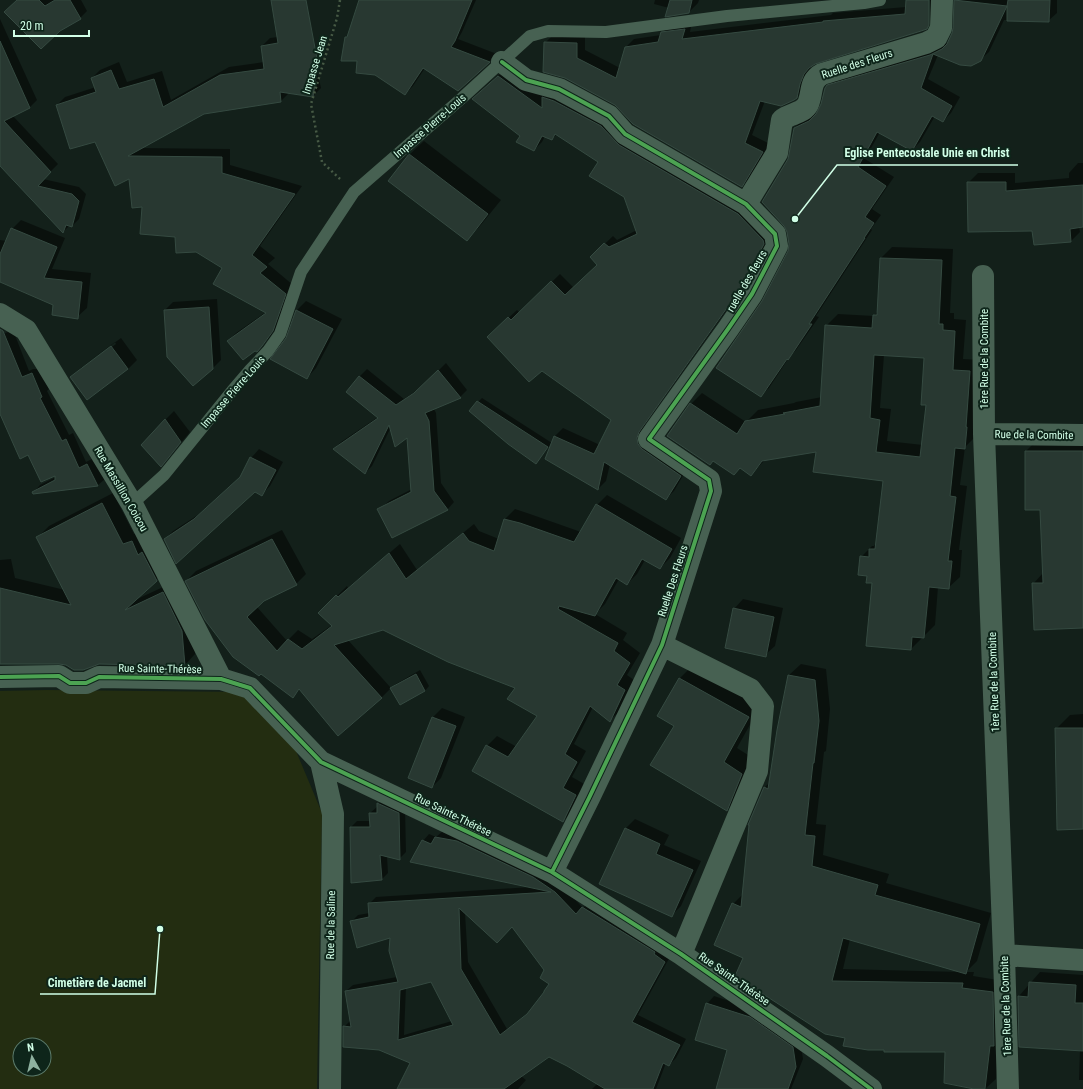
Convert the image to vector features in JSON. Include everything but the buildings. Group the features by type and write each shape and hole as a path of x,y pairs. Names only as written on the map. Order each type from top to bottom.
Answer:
{"street":[{"name":"Ruelle des Fleurs","path":"746,204 777,153 782,120 791,114 796,114 802,111 808,105 814,80 822,74 926,43 936,38 941,28 942,0"},
{"name":"ruelle des fleurs","path":"502,62 526,80 559,90 609,116 625,134 746,204 775,234 777,246 752,294 728,329"},
{"name":"1ère Rue de la Combite","path":"983,276 984,434 1008,1089"},
{"name":"Rue Massillion Coicou","path":"0,314 26,330 132,504 221,679"},
{"name":"Ruelle Des Fleurs","path":"552,872 590,798 662,645 711,491 709,480 649,439 728,329"},
{"name":"Rue de la Combite","path":"984,434 1083,435"},
{"path":"662,645 750,689 763,706 757,771 681,954"},
{"name":"Rue Sainte-Thérèse","path":"0,677 59,676 70,683 86,683 99,677 221,679 250,688 321,762 552,872 681,954 827,1056 871,1089"},
{"name":"Rue de la Saline","path":"321,762 332,814 330,1089"},
{"path":"1004,955 1083,960"}],"lane":[{"name":"Impasse Pierre-Louis","path":"132,504 164,475 232,391 268,351 280,334 301,272 354,192 462,98 530,36 548,31 606,32 727,16 856,4 880,0"}],"green space":[{"path":"0,691 244,692 296,751 322,813 317,1089 0,1089"}],"cycle path":[{"path":"502,62 526,80 559,89 609,116 625,134 746,204 775,234 777,246 752,294 649,439 709,480 711,491 662,645 552,872"},
{"path":"0,677 59,676 70,683 86,683 99,677 221,679 250,688 321,762 552,872 681,954 827,1056 871,1089"}],"place":[{"name":"Eglise Pentecostale Unie en Christ","path":"795,219"},
{"name":"Cimetière de Jacmel","path":"160,929"}]}
